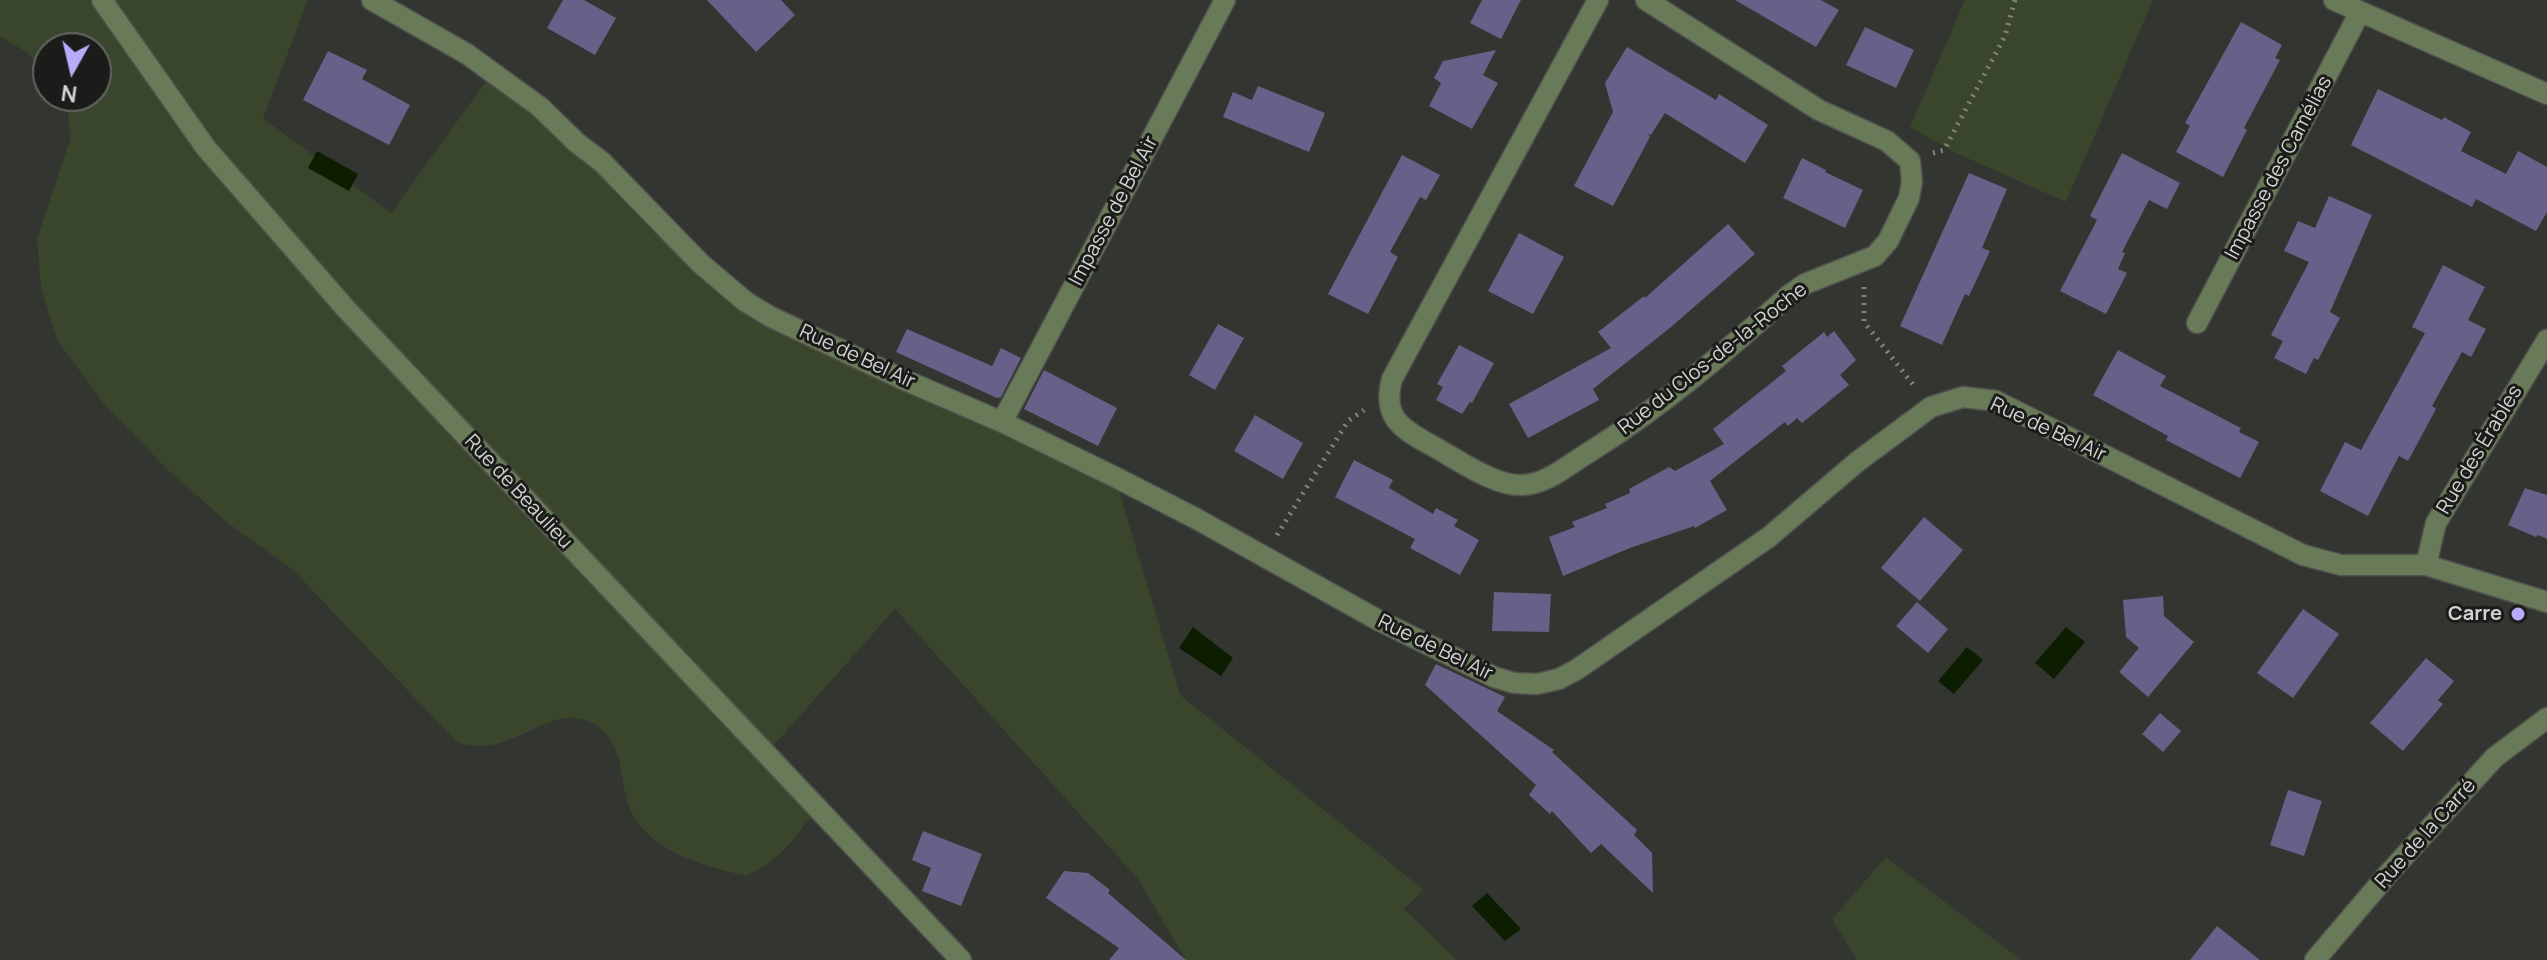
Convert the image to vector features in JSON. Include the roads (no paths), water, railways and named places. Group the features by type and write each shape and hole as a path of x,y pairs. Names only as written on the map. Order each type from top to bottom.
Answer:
{"street":[{"name":"Rue de Beaulieu","path":"102,0 206,148 347,310 961,960"},
{"name":"Rue de Bel Air","path":"372,0 467,54 540,107 602,162 701,264 746,302 771,317 1002,422 1182,511 1378,620 1470,667 1514,683 1537,684 1559,679 1576,670 1769,537 1857,462 1931,407 1963,397 1996,401 2303,555 2341,565 2426,565 2547,602"},
{"name":"Impasse de Bel Air","path":"1002,422 1225,0"},
{"name":"Rue du Clos-de-la-Roche","path":"1598,0 1392,379 1388,393 1395,420 1407,432 1492,478 1523,485 1542,481 1638,422 1668,400 1788,296 1825,275 1875,256 1909,198 1912,182 1910,161 1887,141 1819,110 1646,0"},
{"path":"2334,0 2547,94"},
{"name":"Impasse des Camélias","path":"2197,323 2360,12"},
{"name":"Rue des Érables","path":"2426,565 2436,523 2547,340"},
{"name":"Rue de la Carré","path":"2315,960 2388,874 2495,757 2547,718"}],"place":[{"name":"Carre","path":"2518,614"}]}
